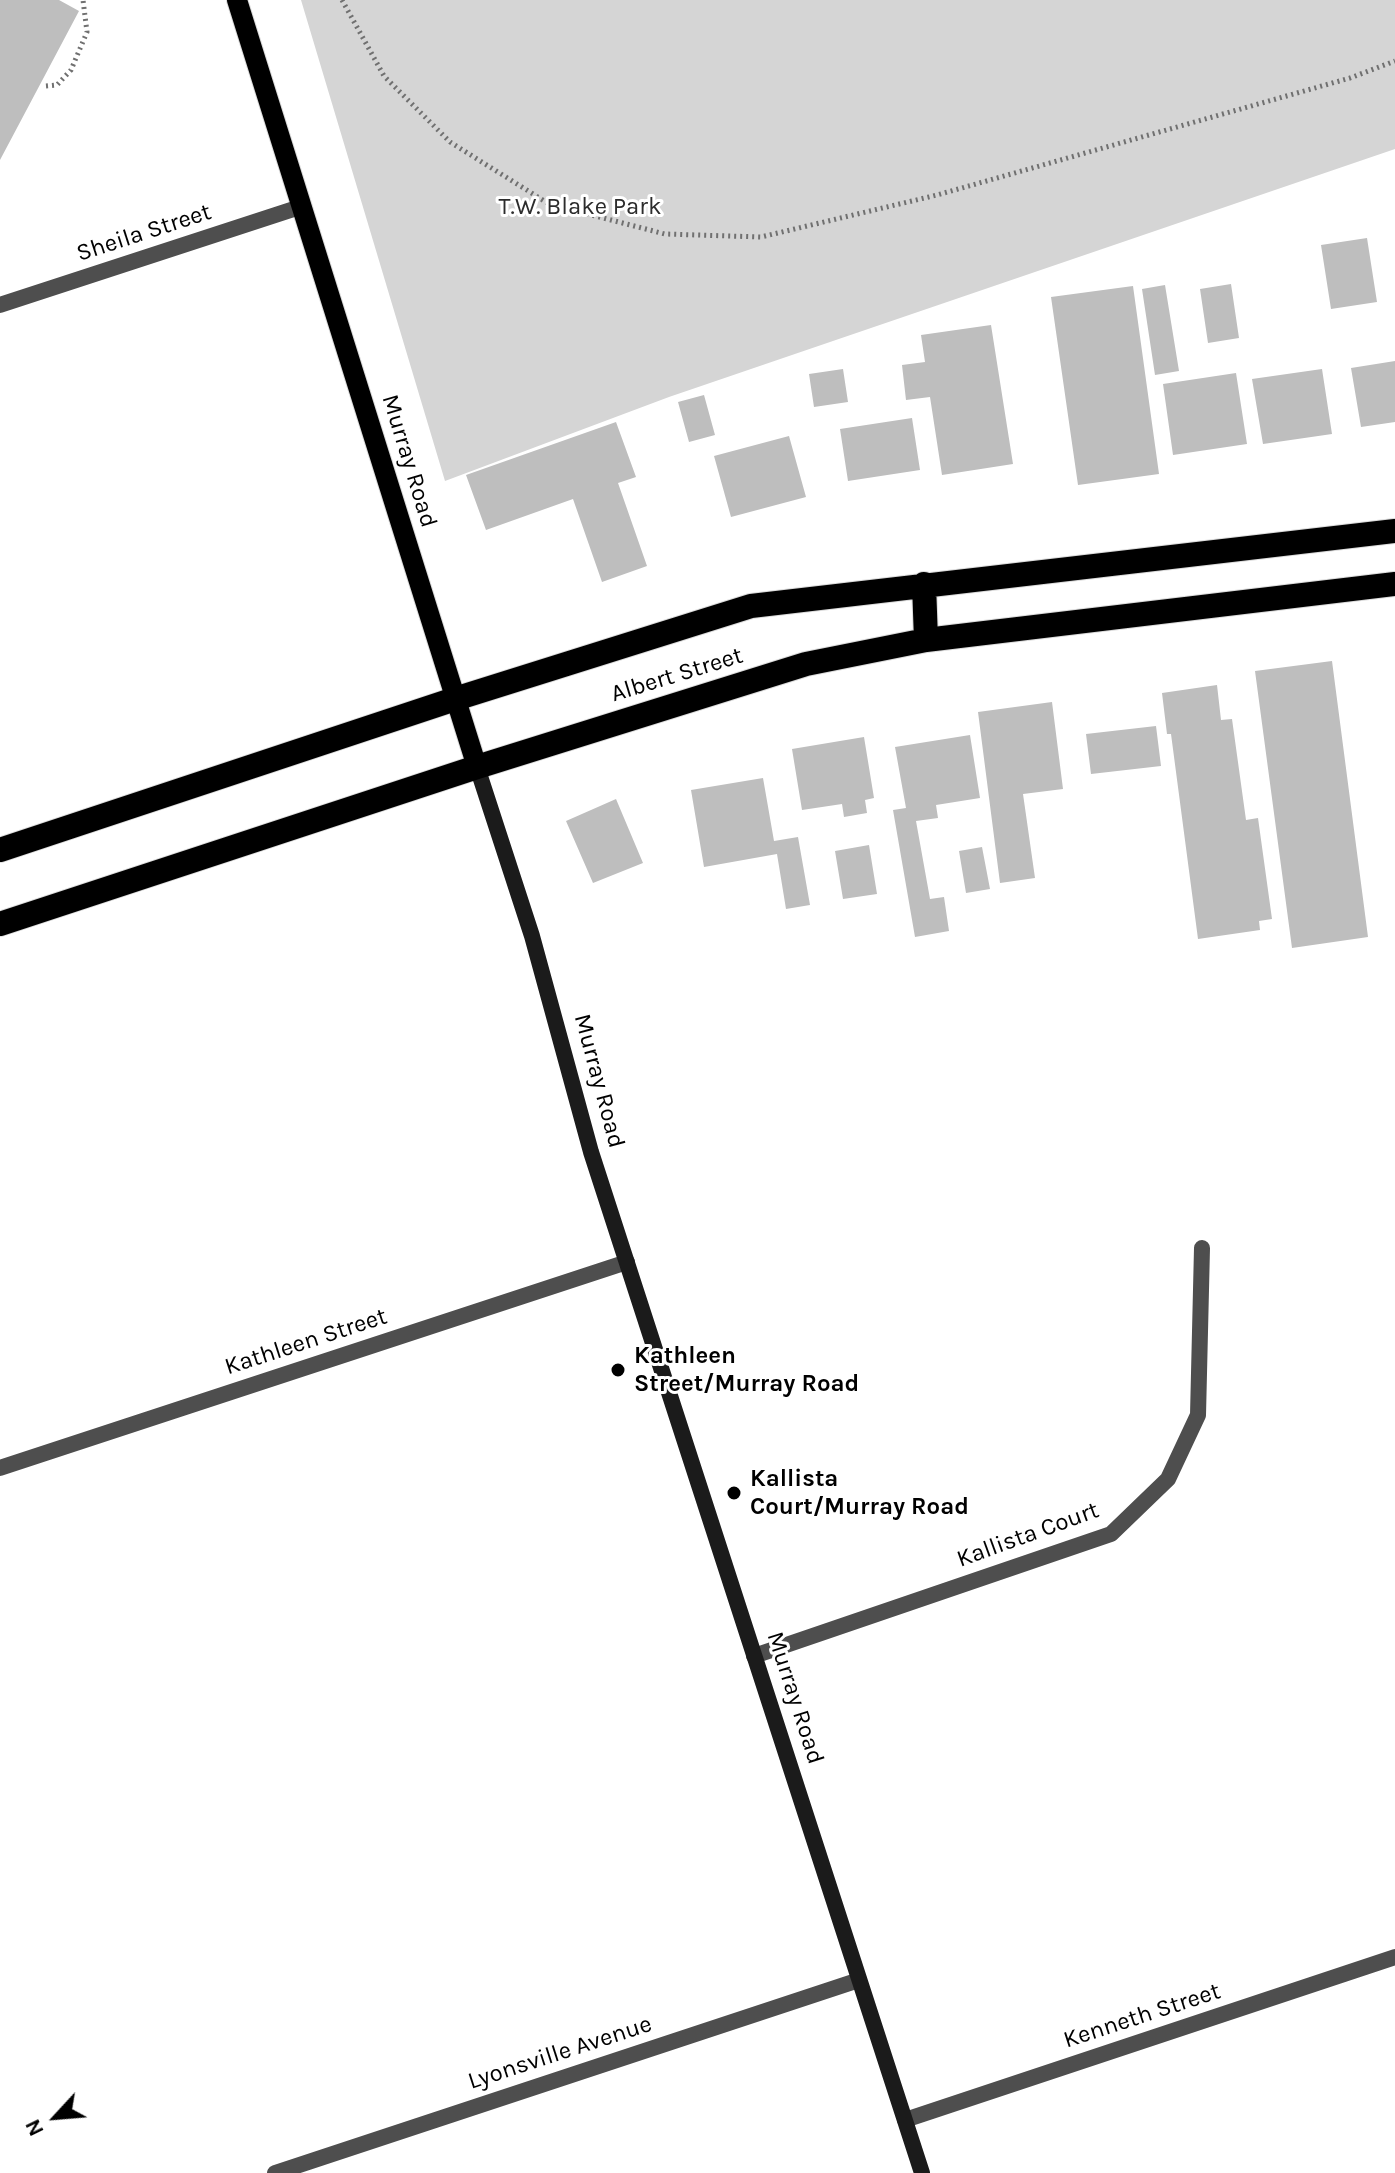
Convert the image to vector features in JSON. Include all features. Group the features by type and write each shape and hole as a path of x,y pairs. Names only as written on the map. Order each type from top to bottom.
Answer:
{"highway":[{"name":"Albert Street","path":"0,850 455,699 751,606 1395,531"},
{"path":"924,584 926,640"},
{"name":"Albert Street","path":"0,924 477,767 806,664 926,640 1395,584"}],"main road":[{"name":"Murray Road","path":"237,0 532,936 591,1152 922,2173"}],"street":[{"name":"Sheila Street","path":"0,305 303,206"},
{"name":"Kallista Court","path":"754,1656 1111,1534 1168,1479 1198,1415 1202,1248"},
{"name":"Kathleen Street","path":"0,1468 627,1262"},
{"name":"Kenneth Street","path":"905,2120 1395,1957"},
{"name":"Lyonsville Avenue","path":"275,2173 859,1980"}],"path":[{"path":"46,86 57,85 71,70 87,32 83,0"},
{"path":"342,0 384,76 450,142 549,204 665,234 761,237 776,234 937,195 1350,78 1395,61"}],"green space":[{"name":"T.W. Blake Park","path":"301,0 1395,0 1395,149 669,397 445,481"}],"building":[{"path":"0,0 59,0 79,11 0,160"},
{"path":"1367,238 1377,302 1331,309 1321,245"},
{"path":"1231,284 1239,338 1208,343 1200,289"},
{"path":"1165,285 1179,371 1155,375 1142,289"},
{"path":"1133,286 1159,474 1078,485 1051,297"},
{"path":"991,325 1013,464 942,475 930,397 906,400 902,365 925,362 921,335"},
{"path":"1395,361 1395,422 1361,427 1351,368"},
{"path":"843,369 848,402 814,407 809,374"},
{"path":"1322,369 1332,434 1263,444 1252,379"},
{"path":"1236,373 1247,444 1173,455 1163,384"},
{"path":"704,395 715,435 689,442 678,402"},
{"path":"912,418 920,470 848,481 840,429"},
{"path":"616,422 636,477 618,483 647,566 602,582 573,499 486,530 466,475"},
{"path":"789,436 806,497 731,517 714,456"},
{"path":"1332,661 1368,937 1292,948 1255,671"},
{"path":"1217,685 1221,720 1232,719 1246,820 1258,818 1272,919 1259,921 1260,930 1198,939 1171,734 1167,734 1162,693"},
{"path":"1052,702 1063,789 1023,794 1035,878 1000,883 978,712"},
{"path":"1156,726 1161,766 1091,774 1086,734"},
{"path":"970,735 980,798 936,805 938,818 916,821 930,899 944,897 949,931 915,937 893,810 906,808 895,747"},
{"path":"864,737 874,798 865,800 867,813 844,817 842,804 802,810 792,749"},
{"path":"763,778 774,841 798,837 810,905 786,909 777,854 704,867 691,790"},
{"path":"616,799 643,863 593,883 566,821"},
{"path":"869,845 877,894 843,899 835,851"},
{"path":"982,847 990,889 966,893 959,851"}],"place":[{"name":"Kathleen Street/Murray Road","path":"618,1370"},
{"name":"Kallista Court/Murray Road","path":"734,1493"}]}
